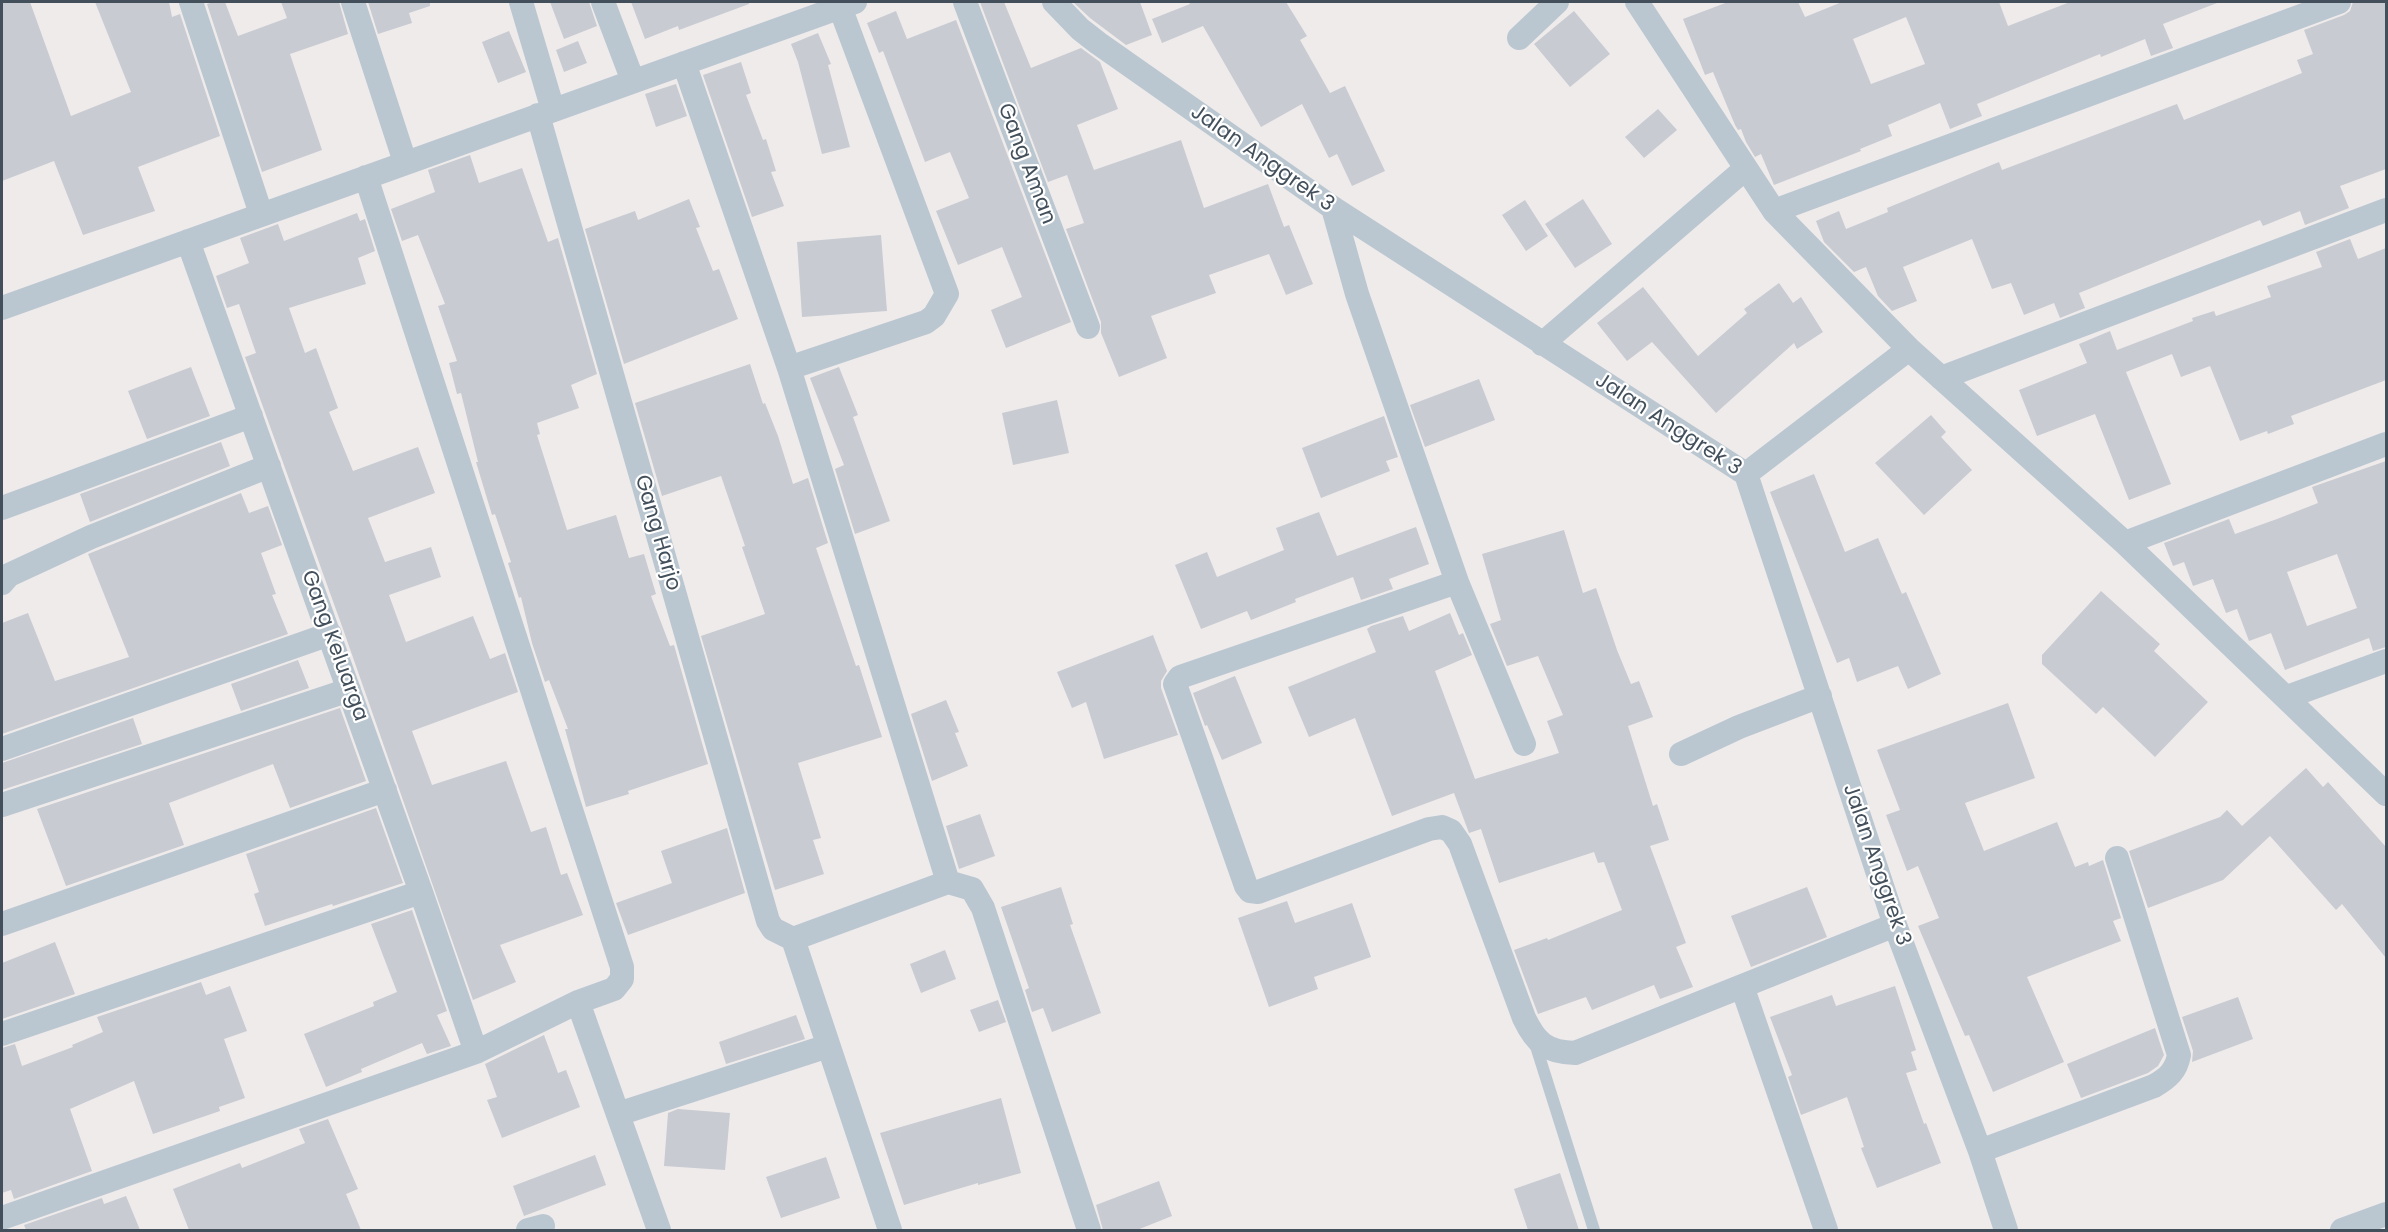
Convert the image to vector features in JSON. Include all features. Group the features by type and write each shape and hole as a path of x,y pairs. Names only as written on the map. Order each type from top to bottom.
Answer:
{"street":[{"path":"191,2 261,214"},
{"path":"353,2 405,162"},
{"name":"Gang Harjo","path":"521,2 545,113 768,921 773,929 792,939"},
{"path":"603,2 633,81"},
{"name":"Gang Aman","path":"965,2 1088,327"},
{"name":"Jalan Anggrek 3","path":"1054,2 1080,30 1333,208 1746,474 1895,925 1980,1151 2006,1230"},
{"path":"1519,38 1557,2"},
{"path":"1638,2 1774,212 1909,349 2125,543 2386,794"},
{"path":"1774,212 2339,2"},
{"path":"2,308 847,4 947,294 934,316 926,322 789,368"},
{"path":"684,63 789,368 948,882"},
{"path":"1542,344 1745,169"},
{"path":"2,1218 476,1052 578,1002 614,988 622,979 622,967 366,177"},
{"path":"1333,208 1357,294 1456,582 1524,744"},
{"path":"1941,378 2386,210"},
{"name":"Gang Keluarga","path":"188,241 386,790 476,1052"},
{"path":"1746,474 1909,349"},
{"path":"2,508 251,416"},
{"path":"2125,543 2386,444"},
{"path":"2,583 9,575 91,537 269,466"},
{"path":"1456,582 1180,677 1175,684 1248,889 1254,893 1258,892 1429,829 1442,828 1452,831 1460,844 1524,1018 1533,1036 1557,1052 1575,1053 1895,925"},
{"path":"2,749 330,634"},
{"path":"2287,698 2386,661"},
{"path":"2,805 349,690"},
{"path":"1681,753 1739,727 1820,696"},
{"path":"2,924 386,790"},
{"path":"1980,1151 2154,1086 2168,1078 2176,1067 2179,1055 2117,858"},
{"path":"890,1230 792,939 948,882 972,889 983,908 1089,1230"},
{"path":"2,1034 422,892"},
{"path":"1742,986 1826,1230"},
{"path":"578,1002 659,1230"},
{"path":"618,1114 828,1046"},
{"path":"2343,1230 2386,1214"}],"lane":[{"path":"1533,1036 1594,1230"}],"building":[{"path":"2,2 30,2 71,116 131,92 95,2 169,2 172,17 180,14 220,136 138,167 155,211 83,235 54,161 2,181"},
{"path":"225,2 238,36 287,18 281,2 339,2 348,34 290,54 322,150 262,172 207,4"},
{"path":"368,2 430,2 430,6 409,13 412,23 378,34"},
{"path":"550,2 589,2 597,26 564,39"},
{"path":"631,2 749,2 749,4 679,30 678,26 645,39"},
{"path":"980,2 1004,2 1031,68 1081,48 1100,62 1118,109 1077,125 1094,170 1181,140 1204,208 1268,184 1284,227 1289,225 1313,284 1286,295 1269,254 1209,275 1216,293 1151,316 1167,358 1119,377 1101,333 1101,322 1066,229 1084,223 1067,175 1048,182"},
{"path":"1073,2 1140,2 1152,35 1126,45"},
{"path":"1189,2 1286,2 1307,36 1300,40 1330,93 1345,86 1385,171 1352,186 1337,154 1329,158 1302,104 1261,127 1203,26 1162,43 1152,19 1190,4"},
{"path":"1728,2 1798,2 1805,17 1842,2 1999,2 2008,26 2070,2 2217,3 2163,24 2173,48 2151,56 2145,39 2101,57 2100,54 1977,104 1982,116 1950,129 1940,103 1888,125 1892,136 1860,149 1861,151 1774,185 1761,154 1755,157 1741,129 1738,130 1735,125 1713,72 1705,75 1683,19","holes":["1906,17 1925,64 1871,84 1853,39"]},
{"path":"2353,2 2386,2 2386,169 2340,186 2349,208 2305,225 2300,211 2263,226 2260,220 2079,293 2085,308 2060,318 2054,303 2024,315 2011,283 1992,289 1972,239 1903,267 1917,301 1892,311 1878,296 1866,267 1854,272 1824,242 1816,221 1839,211 1846,229 1888,212 1887,208 1999,162 2002,170 2177,104 2184,120 2302,73 2297,60 2313,54 2304,30 2344,15 2350,11"},
{"path":"896,11 907,39 956,20 1071,322 1006,348 991,310 1022,297 1002,247 958,265 936,211 969,198 950,152 925,162 883,51 879,53 867,23"},
{"path":"1574,11 1610,54 1570,87 1534,44"},
{"path":"509,31 526,72 498,83 482,42"},
{"path":"818,33 831,64 828,65 850,147 822,154 798,62 791,44"},
{"path":"578,41 587,63 564,72 556,50"},
{"path":"741,62 751,93 746,95 763,140 766,139 776,171 771,172 784,206 752,217 703,75"},
{"path":"676,84 687,116 656,127 645,94"},
{"path":"1658,109 1677,130 1644,158 1625,137"},
{"path":"470,155 479,183 522,168 548,242 558,238 597,374 571,385 579,408 537,423 540,434 537,435 567,530 616,515 629,558 644,554 656,594 651,596 670,646 674,645 708,764 628,791 629,794 586,807 565,729 568,729 549,680 545,682 532,643 521,597 519,598 508,563 511,562 495,514 492,515 476,462 478,462 461,393 457,394 449,363 457,361 438,306 445,304 418,235 402,241 391,209 435,192 428,170"},
{"path":"689,199 700,227 696,228 713,271 719,269 738,319 624,364 585,229 635,211 638,220"},
{"path":"1583,199 1612,244 1575,268 1545,224"},
{"path":"1525,200 1548,236 1526,251 1502,215"},
{"path":"357,213 360,221 365,219 375,251 358,258 366,284 289,308 305,353 316,348 338,408 329,412 353,471 418,447 435,493 368,518 385,562 431,547 441,577 389,595 406,642 473,616 490,659 505,653 518,692 412,731 432,785 506,761 531,832 546,827 561,875 567,873 583,915 500,945 516,982 473,1000 245,357 256,353 239,304 227,308 216,276 249,263 240,238 278,224 284,241"},
{"path":"881,235 887,311 802,317 797,242"},
{"path":"2350,239 2358,259 2386,248 2386,380 2291,416 2294,424 2240,441 2210,366 2181,377 2172,354 2126,372 2171,484 2129,500 2095,414 2037,436 2019,390 2087,363 2079,344 2110,331 2117,350 2193,321 2192,318 2214,311 2216,316 2271,297 2267,286 2322,267 2316,252"},
{"path":"1779,283 1793,303 1801,297 1823,332 1797,349 1794,343 1716,413 1652,342 1627,361 1597,323 1643,287 1698,356 1747,313 1744,309"},
{"path":"750,364 763,404 765,403 778,436 793,484 808,478 828,543 816,548 856,666 859,665 882,737 798,763 821,838 813,840 824,874 775,890 701,636 765,614 721,476 662,496 635,403"},
{"path":"191,367 210,416 147,439 128,391"},
{"path":"839,367 858,415 853,417 890,521 855,534 835,469 844,465 810,378"},
{"path":"1479,379 1495,420 1425,447 1410,405"},
{"path":"1057,400 1069,453 1013,465 1002,413"},
{"path":"1931,415 1946,432 1941,437 1972,470 1924,515 1875,463"},
{"path":"1384,416 1398,457 1386,461 1390,471 1321,498 1302,448"},
{"path":"221,442 230,466 90,522 80,494"},
{"path":"2386,461 2386,647 2373,651 2369,638 2285,670 2271,633 2249,641 2237,609 2226,613 2213,579 2193,586 2184,562 2173,566 2164,543 2229,519 2235,534 2277,519 2318,503 2312,487","holes":["2337,554 2357,608 2307,626 2287,572"]},
{"path":"1814,474 1845,552 1878,538 1902,594 1906,592 1941,674 1908,689 1898,666 1857,682 1849,658 1837,663 1770,492"},
{"path":"241,493 249,513 268,506 282,545 261,553 276,594 272,595 288,634 2,734 2,623 28,613 55,681 129,657 88,554"},
{"path":"1319,512 1337,556 1416,527 1429,564 1389,579 1393,589 1361,600 1353,577 1295,599 1296,602 1251,620 1247,611 1201,629 1175,565 1207,552 1217,577 1284,550 1276,528"},
{"path":"1564,530 1583,593 1596,588 1631,684 1639,681 1653,717 1628,726 1653,806 1657,804 1669,840 1650,846 1686,943 1676,947 1693,987 1660,999 1654,985 1592,1010 1586,997 1538,1014 1514,950 1547,938 1548,940 1622,910 1604,862 1598,863 1594,852 1499,883 1481,829 1469,833 1454,793 1392,816 1355,718 1309,737 1288,687 1376,652 1367,629 1371,626 1403,616 1409,631 1450,613 1459,635 1463,633 1472,655 1435,671 1475,779 1559,753 1547,721 1563,715 1538,656 1507,666 1490,624 1501,620 1482,554"},
{"path":"2101,591 2160,644 2154,651 2208,702 2155,757 2103,707 2096,714 2042,664 2042,655"},
{"path":"1153,635 1167,671 1161,681 1161,688 1178,735 1104,759 1086,702 1072,708 1057,672"},
{"path":"298,660 309,688 241,711 231,684"},
{"path":"1235,676 1262,743 1222,760 1207,725 1205,726 1193,693"},
{"path":"946,700 959,732 955,733 968,766 932,781 911,714"},
{"path":"2008,703 2035,778 1965,803 1984,851 2057,822 2075,867 2088,862 2089,866 2103,860 2121,918 2113,921 2121,941 2027,977 2064,1062 1993,1092 1969,1035 1965,1036 1918,926 1939,918 1918,866 1907,871 1886,815 1900,810 1877,750"},
{"path":"340,708 366,781 290,808 273,764 169,803 184,845 66,886 37,809"},
{"path":"133,718 142,744 2,790 2,763"},
{"path":"2306,768 2323,787 2328,782 2386,847 2386,958 2342,904 2336,910 2270,836 2223,880 2148,908 2129,851 2220,817 2227,810 2242,826"},
{"path":"376,808 403,883 265,926 254,894 259,892 246,854"},
{"path":"980,814 995,856 959,869 946,826"},
{"path":"727,828 745,893 628,935 616,903 672,883 661,851"},
{"path":"1061,887 1073,924 1070,925 1101,1013 1052,1032 1043,1008 1032,1012 1025,990 1029,988 1001,907"},
{"path":"1807,887 1827,937 1751,967 1731,916"},
{"path":"1287,901 1295,923 1352,903 1371,957 1314,977 1318,989 1269,1007 1238,918"},
{"path":"412,910 447,1011 437,1015 451,1046 427,1054 422,1043 326,1087 304,1034 374,1006 373,1002 397,992 371,924"},
{"path":"55,942 75,994 2,1019 2,963"},
{"path":"945,950 956,979 921,993 910,964"},
{"path":"201,982 206,995 230,986 247,1031 224,1039 245,1098 219,1107 220,1111 153,1134 134,1081 70,1109 92,1171 14,1199 11,1190 2,1193 2,1048 15,1044 22,1066 73,1047 72,1045 103,1032 97,1017"},
{"path":"1895,986 1916,1050 1911,1052 1917,1070 1906,1073 1941,1163 1877,1188 1861,1148 1864,1147 1847,1097 1801,1115 1788,1077 1792,1075 1770,1017 1832,995 1836,1006"},
{"path":"2238,997 2253,1039 2192,1062 2193,1051 2182,1017"},
{"path":"998,1000 1006,1022 979,1032 970,1010"},
{"path":"796,1015 805,1039 726,1064 719,1042"},
{"path":"2155,1028 2164,1055 2158,1066 2148,1073 2081,1098 2067,1064"},
{"path":"544,1035 558,1073 566,1070 580,1107 502,1138 487,1100 497,1097 485,1064"},
{"path":"1001,1098 1021,1173 904,1205 880,1133"},
{"path":"678,1109 730,1113 725,1170 664,1166 668,1113"},
{"path":"328,1119 358,1189 346,1194 361,1230 189,1230 173,1189 240,1163 242,1168 305,1143 299,1129"},
{"path":"595,1155 606,1185 524,1216 513,1186"},
{"path":"826,1157 840,1198 781,1218 766,1177"},
{"path":"1560,1173 1579,1230 1528,1230 1514,1189"},
{"path":"1159,1181 1172,1216 1137,1230 1103,1230 1096,1205"},
{"path":"126,1196 140,1230 26,1230 24,1225 102,1198 104,1204"}]}
